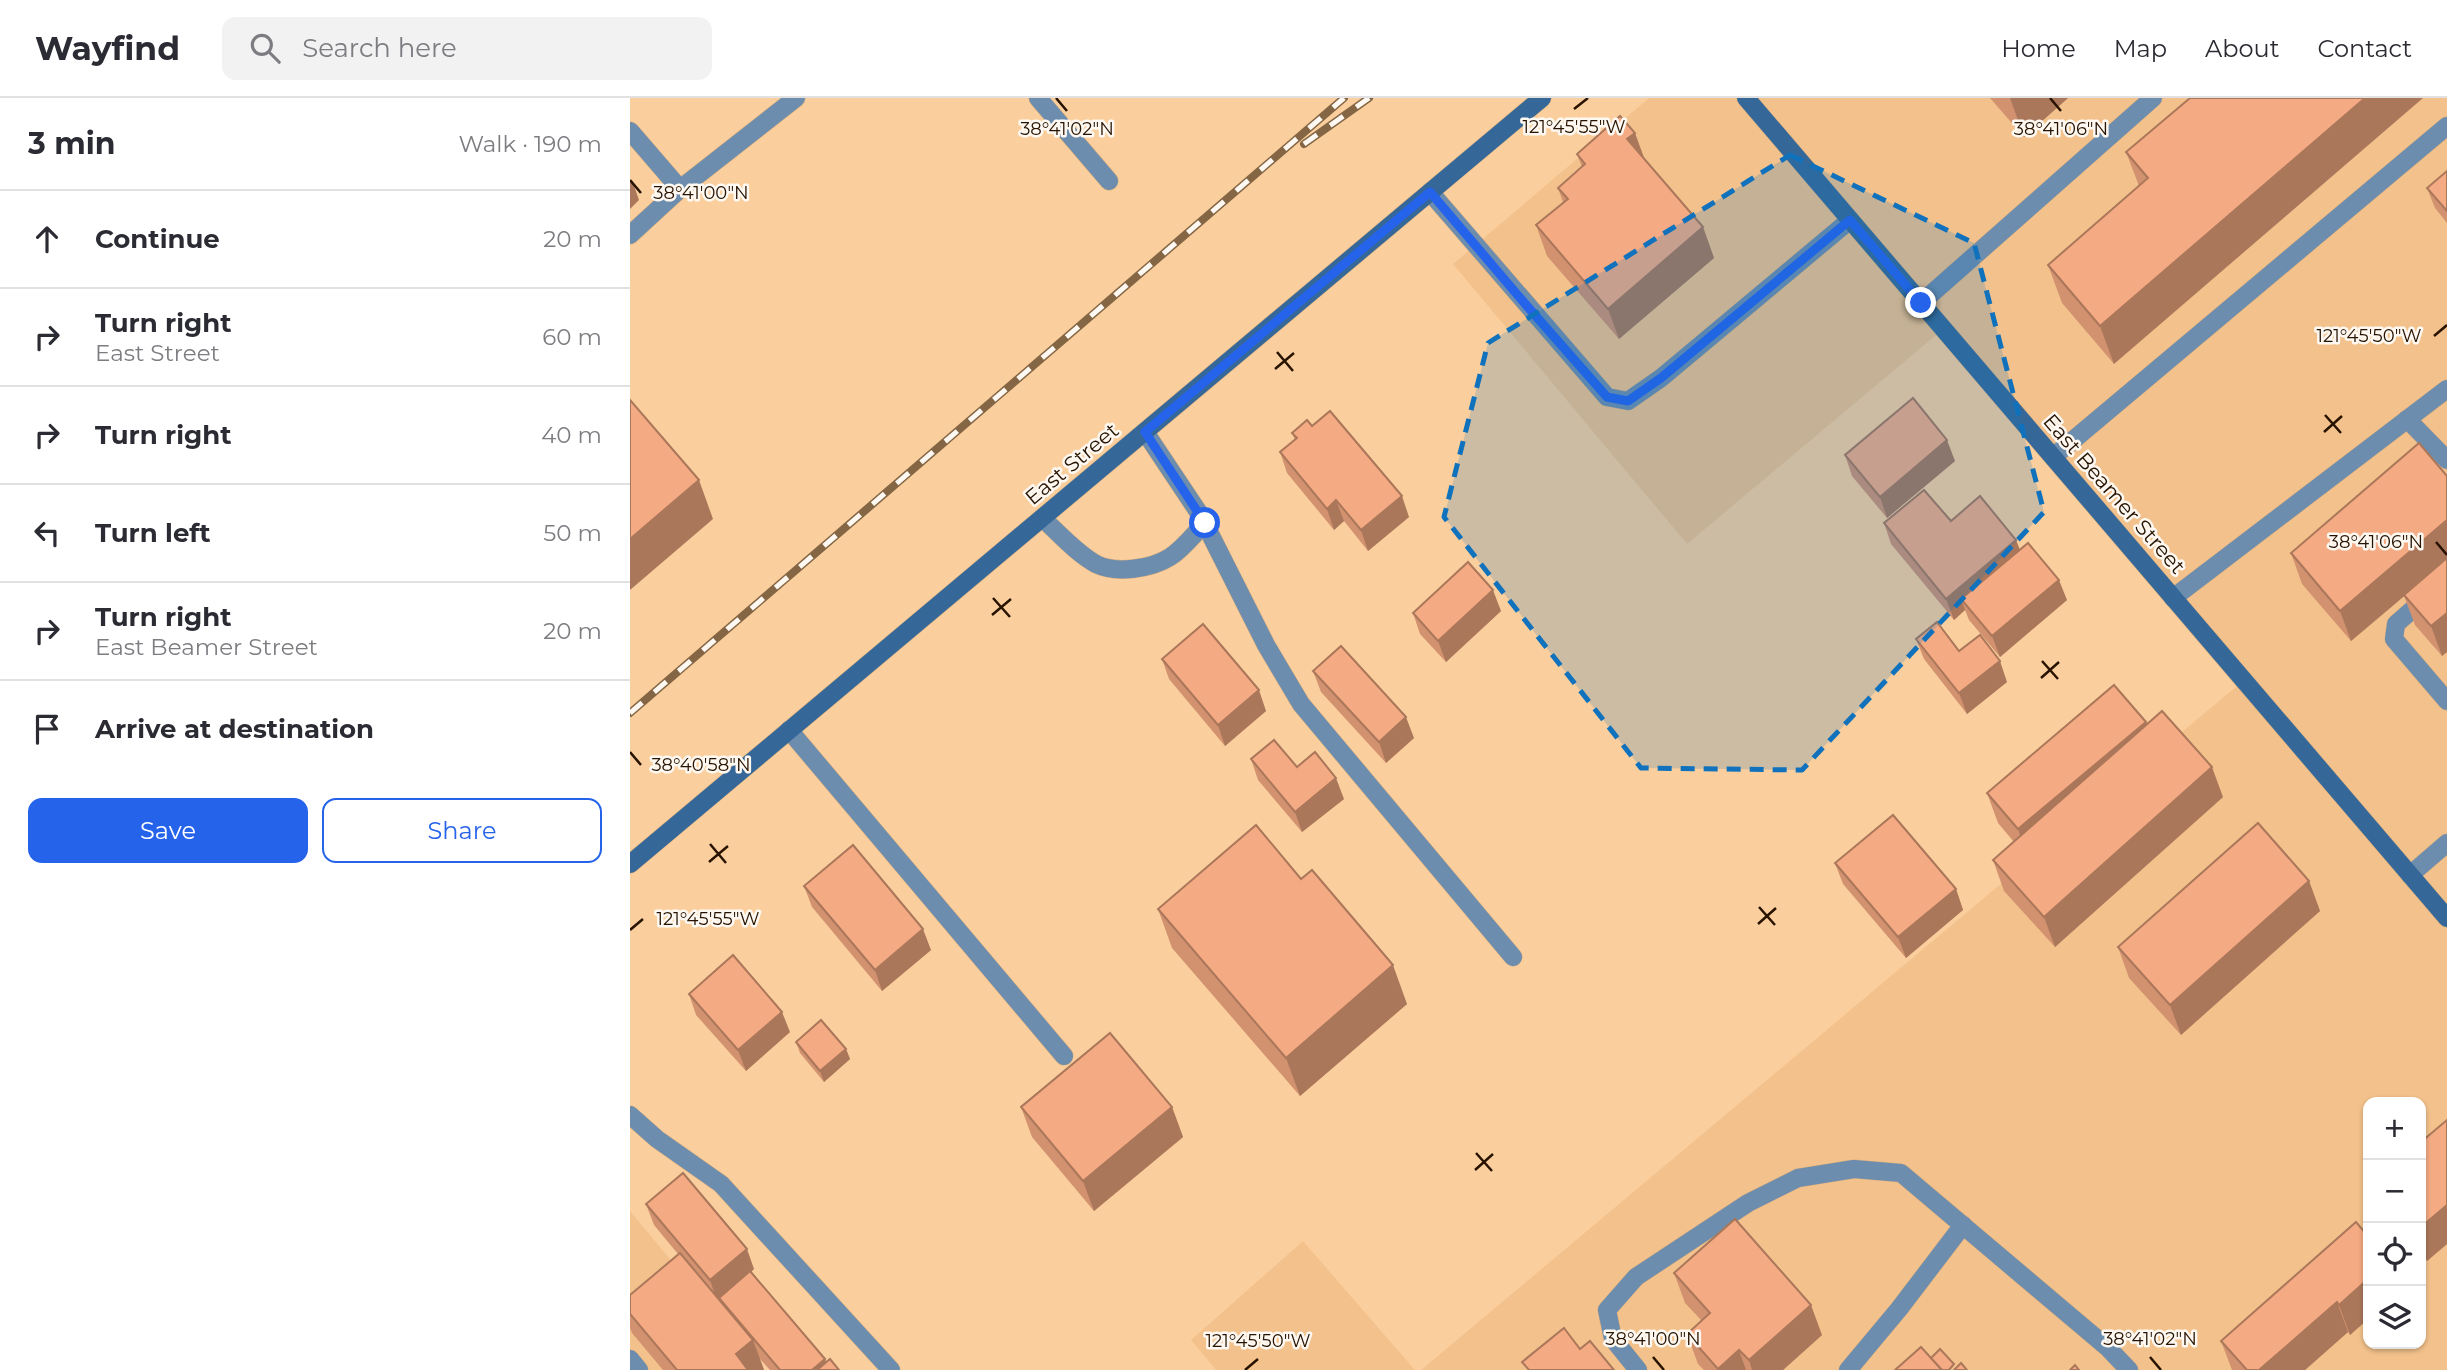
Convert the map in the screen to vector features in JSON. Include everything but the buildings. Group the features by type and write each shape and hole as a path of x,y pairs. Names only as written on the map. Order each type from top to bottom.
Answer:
{"main road":[{"name":"East Street","path":"630,864 1542,98"},
{"name":"East Beamer Street","path":"1746,98 2447,918"}],"lane":[{"path":"630,235 680,189 796,98"},
{"path":"1038,98 1109,181"},
{"path":"1921,303 2153,98"},
{"path":"2053,457 2447,126"},
{"path":"630,131 680,189"},
{"path":"1430,192 1607,397 1628,401 1661,378 1850,220"},
{"path":"2173,598 2447,388"},
{"path":"2407,419 2447,460"},
{"path":"1145,432 1205,523 1266,645 1301,704 1513,957"},
{"path":"1042,518 1085,556 1099,565 1114,569 1142,567 1169,558 1205,523"},
{"path":"2447,579 2396,624 2394,639 2447,701"},
{"path":"789,730 1064,1056"},
{"path":"2410,875 2447,843"},
{"path":"630,1115 657,1139 721,1184 891,1370"},
{"path":"1638,1370 1613,1339 1607,1310 1636,1277 1748,1203 1798,1178 1854,1168 1901,1173 2108,1348 2129,1370"},
{"path":"1848,1370 1963,1225"},
{"path":"630,1359 639,1370"}],"highlighted area":[{"path":"1790,155 1974,243 2044,512 1802,770 1641,768 1444,517 1488,343"}],"shaded area":[{"path":"1649,98 2447,98 2447,1370 1421,1370 2244,680 1942,330 1687,544 1453,264"},
{"path":"630,1211 762,1370 630,1370"},
{"path":"1303,1241 1415,1370 1216,1370 1191,1340"}],"railway":[{"path":"630,713 1344,98"},
{"path":"1304,144 1369,98"}],"route":[{"path":"1205,523 1145,432 1430,192 1607,397 1628,401 1661,378 1850,220 1921,303"}]}
